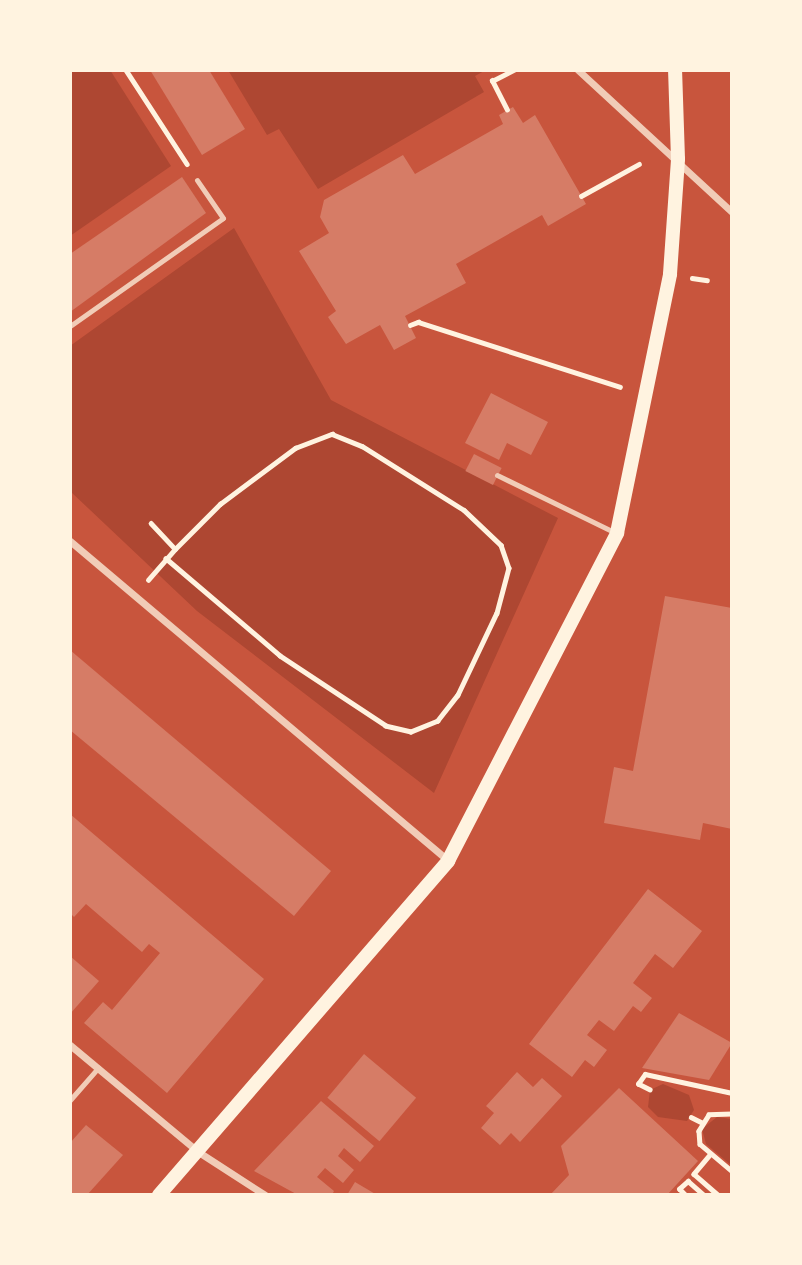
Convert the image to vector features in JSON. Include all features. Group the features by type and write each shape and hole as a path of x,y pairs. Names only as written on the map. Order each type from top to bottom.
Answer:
{"main road":[{"path":"159,1195 448,861 617,533 670,274 678,159 675,70"}],"street":[{"path":"578,70 678,159 732,212"},
{"path":"70,541 448,861"},
{"path":"70,1045 197,1151 265,1195"}],"lane":[{"path":"70,326 223,218 197,180"},
{"path":"497,475 617,533"},
{"path":"70,1100 98,1068"}],"path":[{"path":"126,70 188,165"},
{"path":"507,110 492,81 514,70"},
{"path":"581,195 639,164"},
{"path":"410,325 418,322 620,387"},
{"path":"134,596 166,559 175,549 220,504 295,448 331,434 362,446 464,510 501,545 509,568 497,613 458,695 438,721 411,732 386,726 280,656 166,559"},
{"path":"151,523 175,549"},
{"path":"650,1090 638,1084 645,1074 732,1093"},
{"path":"732,1114 709,1115 703,1123 700,1144 732,1171"},
{"path":"691,1117 703,1123"},
{"path":"710,1155 694,1174 718,1195"},
{"path":"685,1195 679,1189 688,1181 704,1195"}],"shaded area":[{"path":"70,70 110,70 171,166 70,236"},
{"path":"228,70 486,70 475,76 484,92 318,189 279,129 267,135"},
{"path":"234,228 331,400 558,518 434,793 197,611 70,491 70,346"},
{"path":"663,1084 689,1095 694,1110 687,1121 658,1117 648,1107 650,1090"},
{"path":"717,1117 732,1119 732,1166 706,1144 702,1129"}],"building":[{"path":"150,70 209,70 245,129 202,155"},
{"path":"513,107 523,123 535,115 586,204 548,226 542,215 456,264 466,283 405,316 416,338 394,350 380,325 346,344 328,317 336,311 299,251 329,233 320,217 324,200 403,155 415,174 503,124 499,115"},
{"path":"182,177 206,213 70,312 70,254"},
{"path":"491,393 548,422 531,455 507,443 499,460 465,443"},
{"path":"474,454 502,468 493,485 465,471"},
{"path":"665,596 732,608 732,829 703,823 700,840 604,823 614,767 633,771"},
{"path":"70,650 331,871 294,916 70,730"},
{"path":"70,814 264,979 167,1093 84,1023 103,1002 112,1010 160,953 149,944 142,952 86,904 74,917 70,913"},
{"path":"648,889 702,931 673,968 655,954 633,983 652,998 641,1012 633,1006 614,1031 599,1020 587,1035 607,1050 594,1067 585,1060 572,1077 529,1044"},
{"path":"70,956 99,981 70,1014"},
{"path":"679,1013 732,1043 709,1080 642,1068"},
{"path":"364,1054 416,1098 379,1141 327,1098"},
{"path":"517,1072 533,1087 542,1078 562,1096 520,1142 511,1133 500,1145 481,1128 494,1113 486,1106"},
{"path":"619,1088 698,1161 667,1195 550,1195 569,1175 561,1146"},
{"path":"321,1101 374,1146 360,1162 344,1148 338,1156 354,1170 343,1183 325,1168 317,1177 334,1191 332,1195 298,1195 254,1171"},
{"path":"86,1125 123,1155 87,1195 70,1195 70,1143"},
{"path":"355,1182 377,1195 347,1195"}]}
